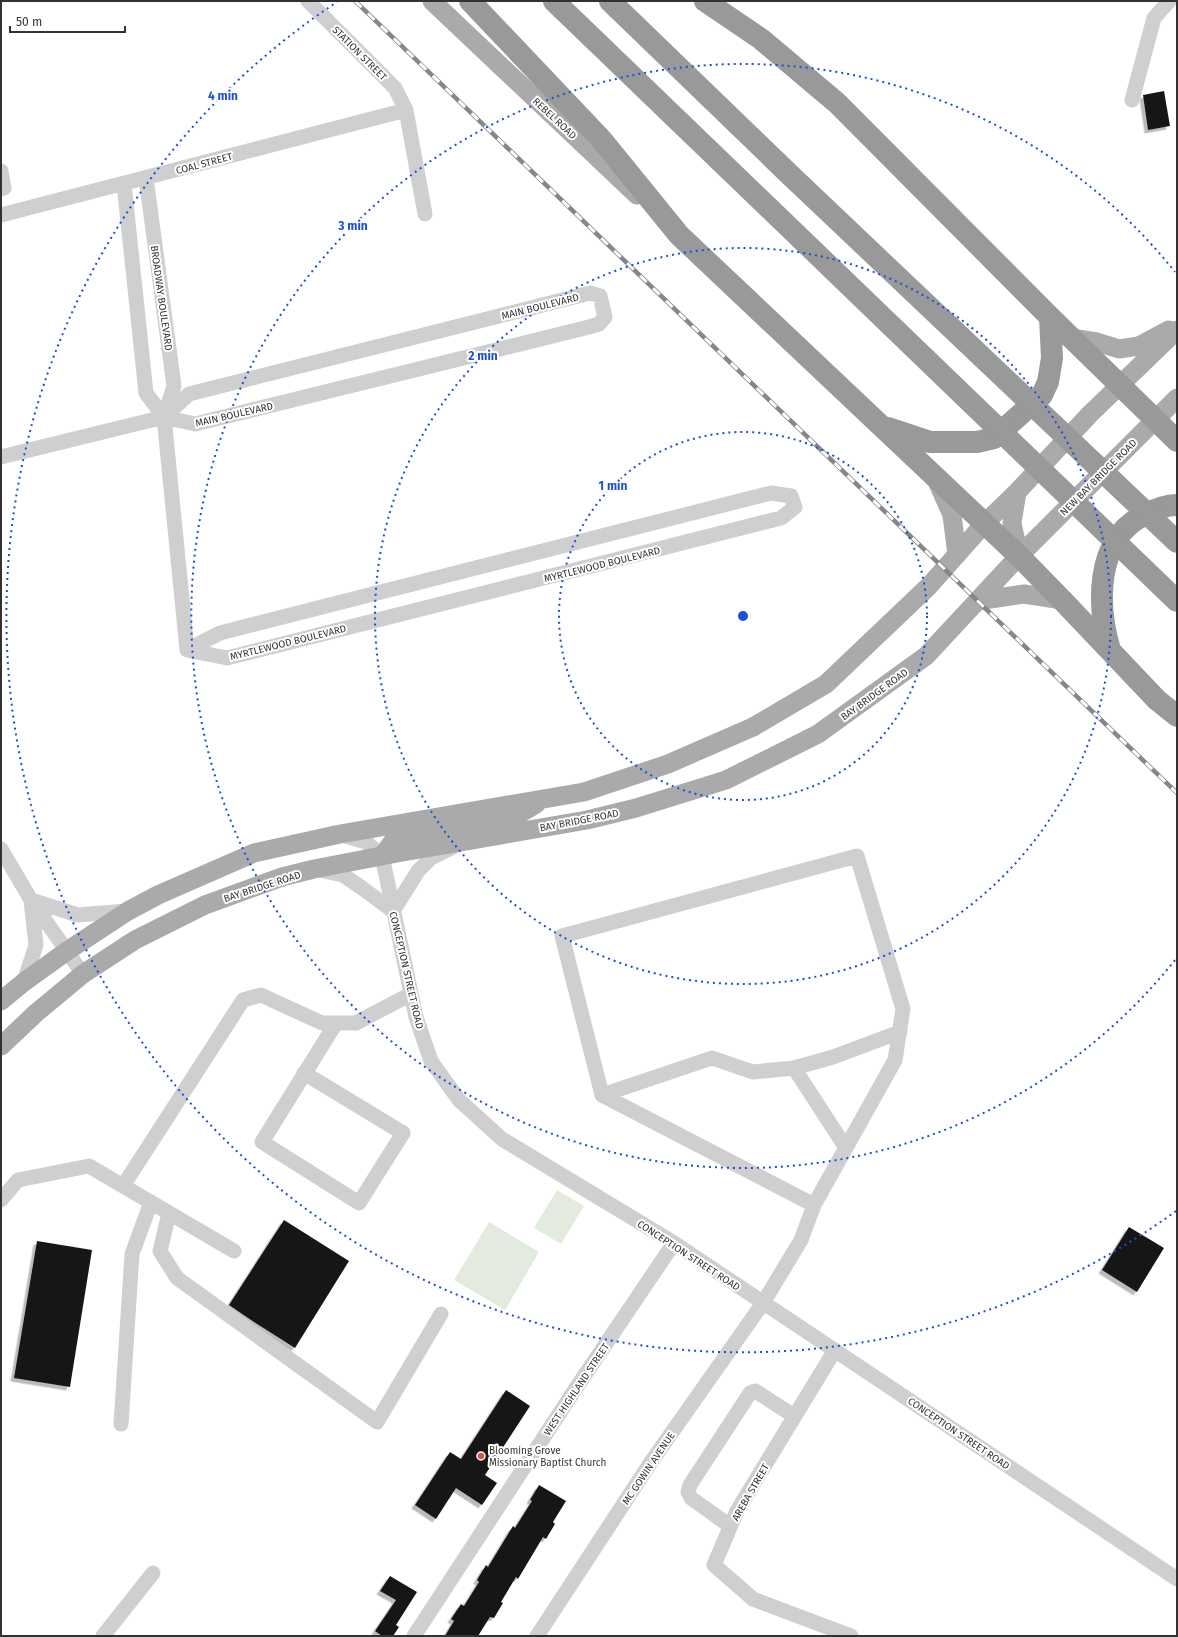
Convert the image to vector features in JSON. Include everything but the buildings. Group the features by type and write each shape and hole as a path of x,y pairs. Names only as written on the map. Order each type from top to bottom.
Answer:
{"highway":[{"path":"470,1 601,140 679,235 1019,556 1157,700 1177,716"},
{"path":"554,1 1177,601"},
{"path":"610,1 1177,542"},
{"path":"705,1 761,39 837,103 1071,338 1177,441"},
{"path":"881,426 930,442 977,442 994,438 1042,394 1048,382 1052,358 1050,317"},
{"path":"1111,653 1103,620 1102,597 1104,572 1112,549 1121,533 1132,521 1154,509 1177,505"}],"main road":[{"name":"REBEL ROAD","path":"432,1 679,235"},
{"path":"723,1 761,39"},
{"path":"1071,338 1097,342 1119,349 1129,348 1139,346 1177,325"},
{"path":"1,1001 24,982 67,951 128,911 158,895 254,853 340,834 584,792 668,764 753,727 826,684 929,586 984,524 1017,492 1090,414 1177,330"},
{"name":"NEW BAY BRIDGE ROAD","path":"1019,556 1177,398"},
{"path":"935,476 952,515 957,555"},
{"path":"1017,492 1012,523 1019,556"},
{"name":"BAY BRIDGE ROAD","path":"1,1046 36,1013 84,974 135,940 205,905 282,877 314,869 587,820 636,808 726,780 818,734 926,656 1019,556"},
{"path":"977,601 1024,594 1062,600"},
{"path":"382,856 394,840 514,817 546,798"}],"street":[{"name":"STATION STREET","path":"308,1 395,88 406,110 425,214"},
{"path":"1132,100 1154,18 1169,1"},
{"name":"COAL STREET","path":"1,215 406,110"},
{"path":"1,171 4,188 1,189"},
{"name":"BROADWAY BOULEVARD","path":"146,178 174,386 164,418 187,650"},
{"path":"124,184 146,393 164,418"},
{"name":"MAIN BOULEVARD","path":"1,457 164,418 195,424 589,327 599,324 605,317 600,296 590,293 189,394 164,418"},
{"name":"MYRTLEWOOD BOULEVARD","path":"771,493 791,496 795,507 781,518 227,658 187,650 220,633 771,493"},
{"path":"340,834 366,842 382,856"},
{"path":"314,869 343,875 393,911 418,871 430,858 464,842"},
{"path":"1,849 31,900 84,974"},
{"name":"CONCEPTION STREET ROAD","path":"382,856 416,1017 431,1061 459,1100 502,1139 674,1243 1177,1579"},
{"name":"MC GOWIN AVENUE","path":"537,1636 652,1462 762,1303 801,1240 814,1205 895,1060 903,1009 857,856 562,936 602,1095"},
{"path":"31,900 78,915 128,911"},
{"path":"24,982 36,945 31,900"},
{"path":"123,1186 243,1000 261,995 322,1023 356,1023 411,994"},
{"path":"304,1073 403,1133 359,1203 262,1142 304,1073 336,1023"},
{"path":"602,1095 712,1058 753,1072 794,1068 833,1057 900,1032"},
{"path":"794,1068 846,1148"},
{"path":"602,1095 814,1205"},
{"path":"1,1200 18,1180 89,1166 234,1251"},
{"path":"120,1424 132,1254 151,1202"},
{"path":"169,1213 160,1252 177,1278 377,1422 441,1314"},
{"name":"WEST HIGHLAND STREET","path":"414,1636 564,1406 674,1243"},
{"name":"AREBA STREET","path":"835,1350 737,1511 714,1565 753,1599 850,1636"},
{"path":"730,1526 691,1498 688,1492 690,1485 750,1393 755,1392 760,1394 794,1416"},
{"path":"103,1636 153,1573"}],"shaded area":[{"path":"557,1190 584,1206 561,1244 534,1228"},
{"path":"489,1222 539,1252 505,1310 454,1280"}],"railway":[{"path":"355,1 1177,793"}],"place":[{"name":"Blooming Grove Missionary Baptist Church","path":"481,1456"}]}
